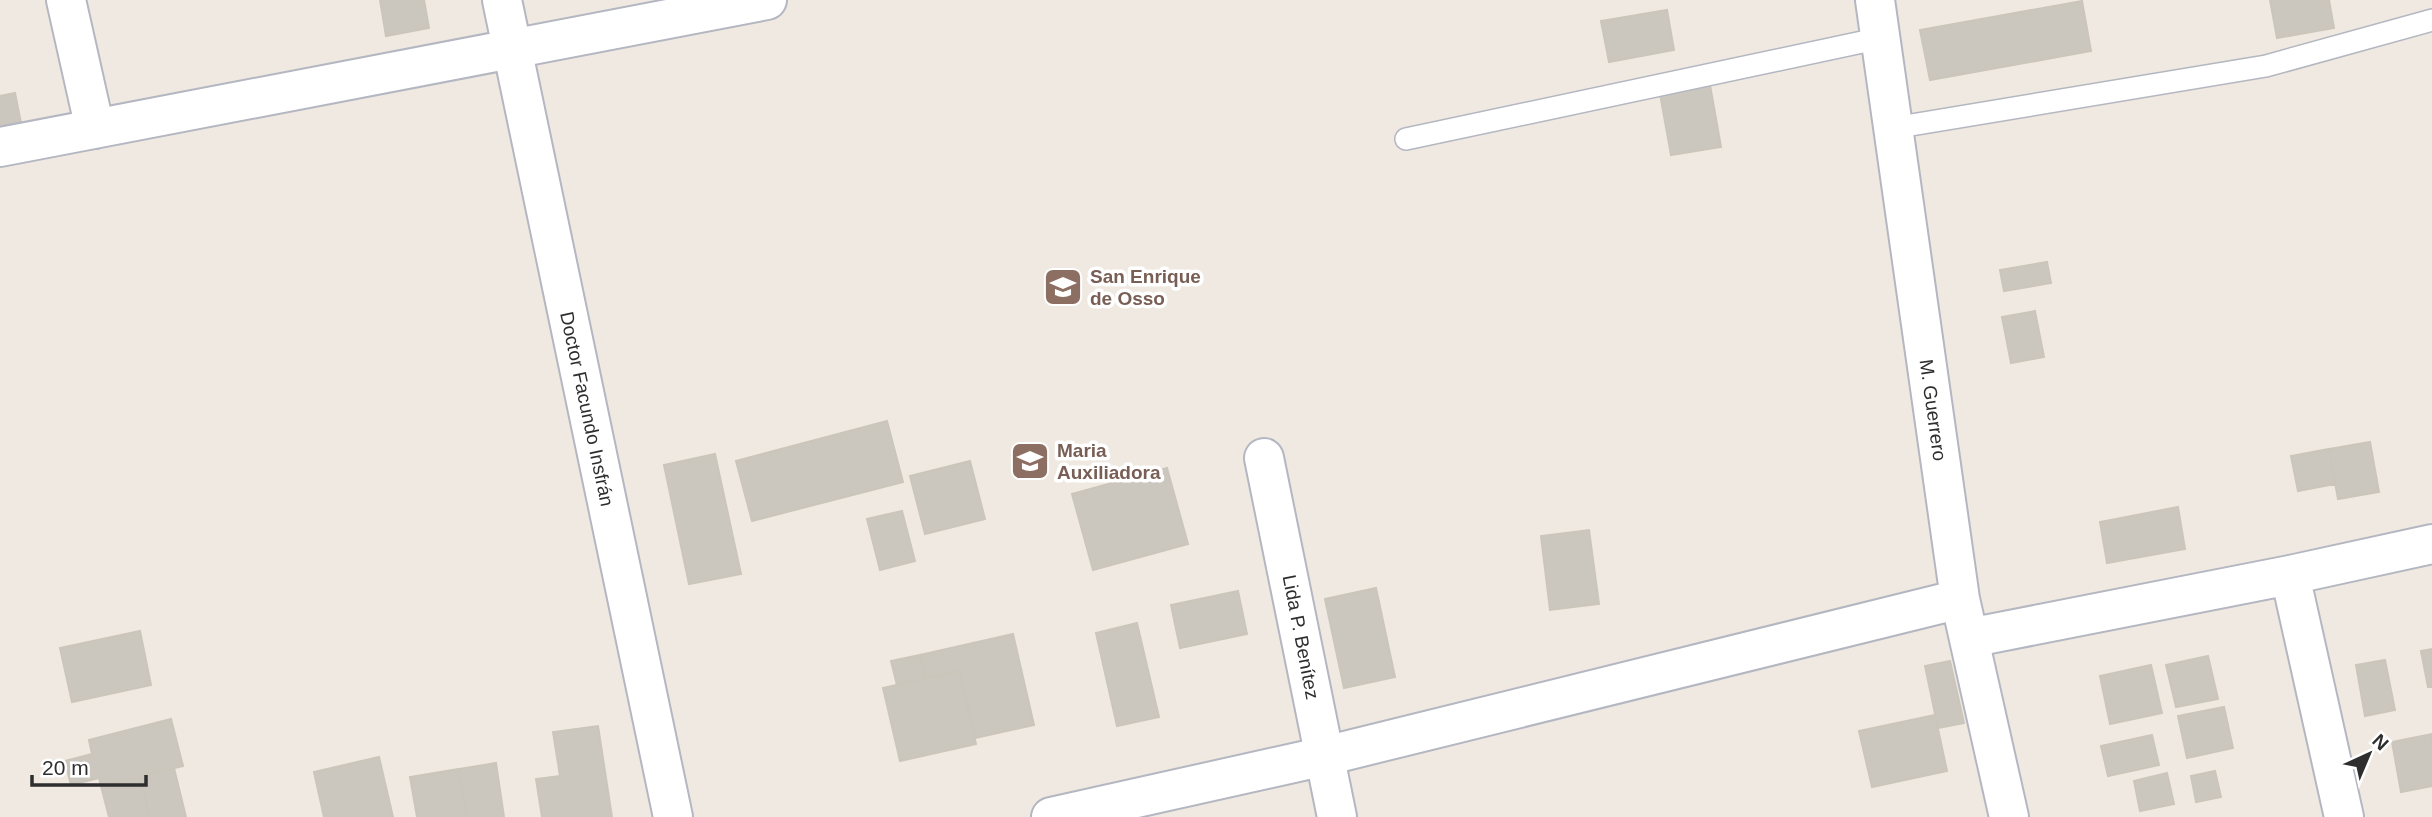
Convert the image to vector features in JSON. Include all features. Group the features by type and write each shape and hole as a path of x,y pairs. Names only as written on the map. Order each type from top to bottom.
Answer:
{"street":[{"path":"66,0 95,129"},
{"name":"Doctor Facundo Insfrán","path":"502,0 673,817"},
{"path":"0,147 767,0"},
{"name":"M. Guerrero","path":"1875,0 1960,599 2009,817"},
{"name":"Lida P. Benítez","path":"1264,457 1337,817"},
{"path":"1969,638 2290,575 2432,544"},
{"path":"2290,575 2344,817"},
{"path":"1051,817 1325,756 1960,599"}],"lane":[{"path":"1893,128 2266,66 2432,20"},
{"path":"1406,139 1881,38"}],"building":[{"path":"380,0 424,0 429,28 386,36"},
{"path":"2270,0 2329,0 2334,28 2277,38"},
{"path":"2082,1 2091,51 1930,80 1920,30"},
{"path":"1667,10 1674,50 1609,62 1601,21"},
{"path":"1710,85 1721,147 1671,155 1660,94"},
{"path":"15,93 24,138 0,143 0,96"},
{"path":"2047,262 2051,283 2004,291 2000,270"},
{"path":"2035,311 2044,357 2011,363 2002,317"},
{"path":"887,421 903,482 752,521 736,461"},
{"path":"2370,442 2379,492 2338,499 2329,449"},
{"path":"2329,449 2335,484 2298,491 2291,456"},
{"path":"715,454 741,574 689,584 664,465"},
{"path":"970,461 985,519 925,534 910,476"},
{"path":"1167,468 1188,544 1093,570 1072,494"},
{"path":"2178,507 2185,549 2107,563 2100,522"},
{"path":"902,511 915,561 880,570 867,519"},
{"path":"1589,530 1599,604 1550,610 1541,536"},
{"path":"1376,588 1395,677 1344,688 1325,599"},
{"path":"1238,591 1247,634 1180,648 1171,605"},
{"path":"1137,623 1159,717 1117,726 1096,633"},
{"path":"140,631 151,685 72,702 60,648"},
{"path":"1013,634 1034,725 975,738 959,671 925,678 920,655"},
{"path":"2432,649 2432,687 2428,687 2421,651"},
{"path":"920,655 925,678 897,685 891,661"},
{"path":"2208,656 2218,699 2176,707 2166,665"},
{"path":"2385,660 2395,710 2365,716 2356,665"},
{"path":"1950,661 1964,723 1938,728 1925,666"},
{"path":"2151,665 2162,713 2110,724 2100,676"},
{"path":"959,671 976,744 900,761 883,688"},
{"path":"2224,707 2233,748 2187,758 2178,716"},
{"path":"1935,715 1947,771 1872,787 1859,731"},
{"path":"171,719 183,766 101,786 99,778 71,785 65,761 92,754 89,740"},
{"path":"598,726 612,817 542,817 536,779 560,776 553,732"},
{"path":"2432,734 2432,786 2401,792 2392,742"},
{"path":"2152,735 2159,765 2108,776 2101,746"},
{"path":"379,757 393,817 324,817 314,772"},
{"path":"496,763 504,817 467,817 459,769"},
{"path":"174,768 186,817 150,817 140,777"},
{"path":"459,769 467,817 417,817 410,777"},
{"path":"2215,771 2221,797 2196,802 2191,776"},
{"path":"2167,773 2174,804 2140,811 2134,781"},
{"path":"140,777 150,817 109,817 101,786"}],"place":[{"name":"San Enrique de Osso","path":"1063,287"},
{"name":"Maria Auxiliadora","path":"1030,461"}]}
